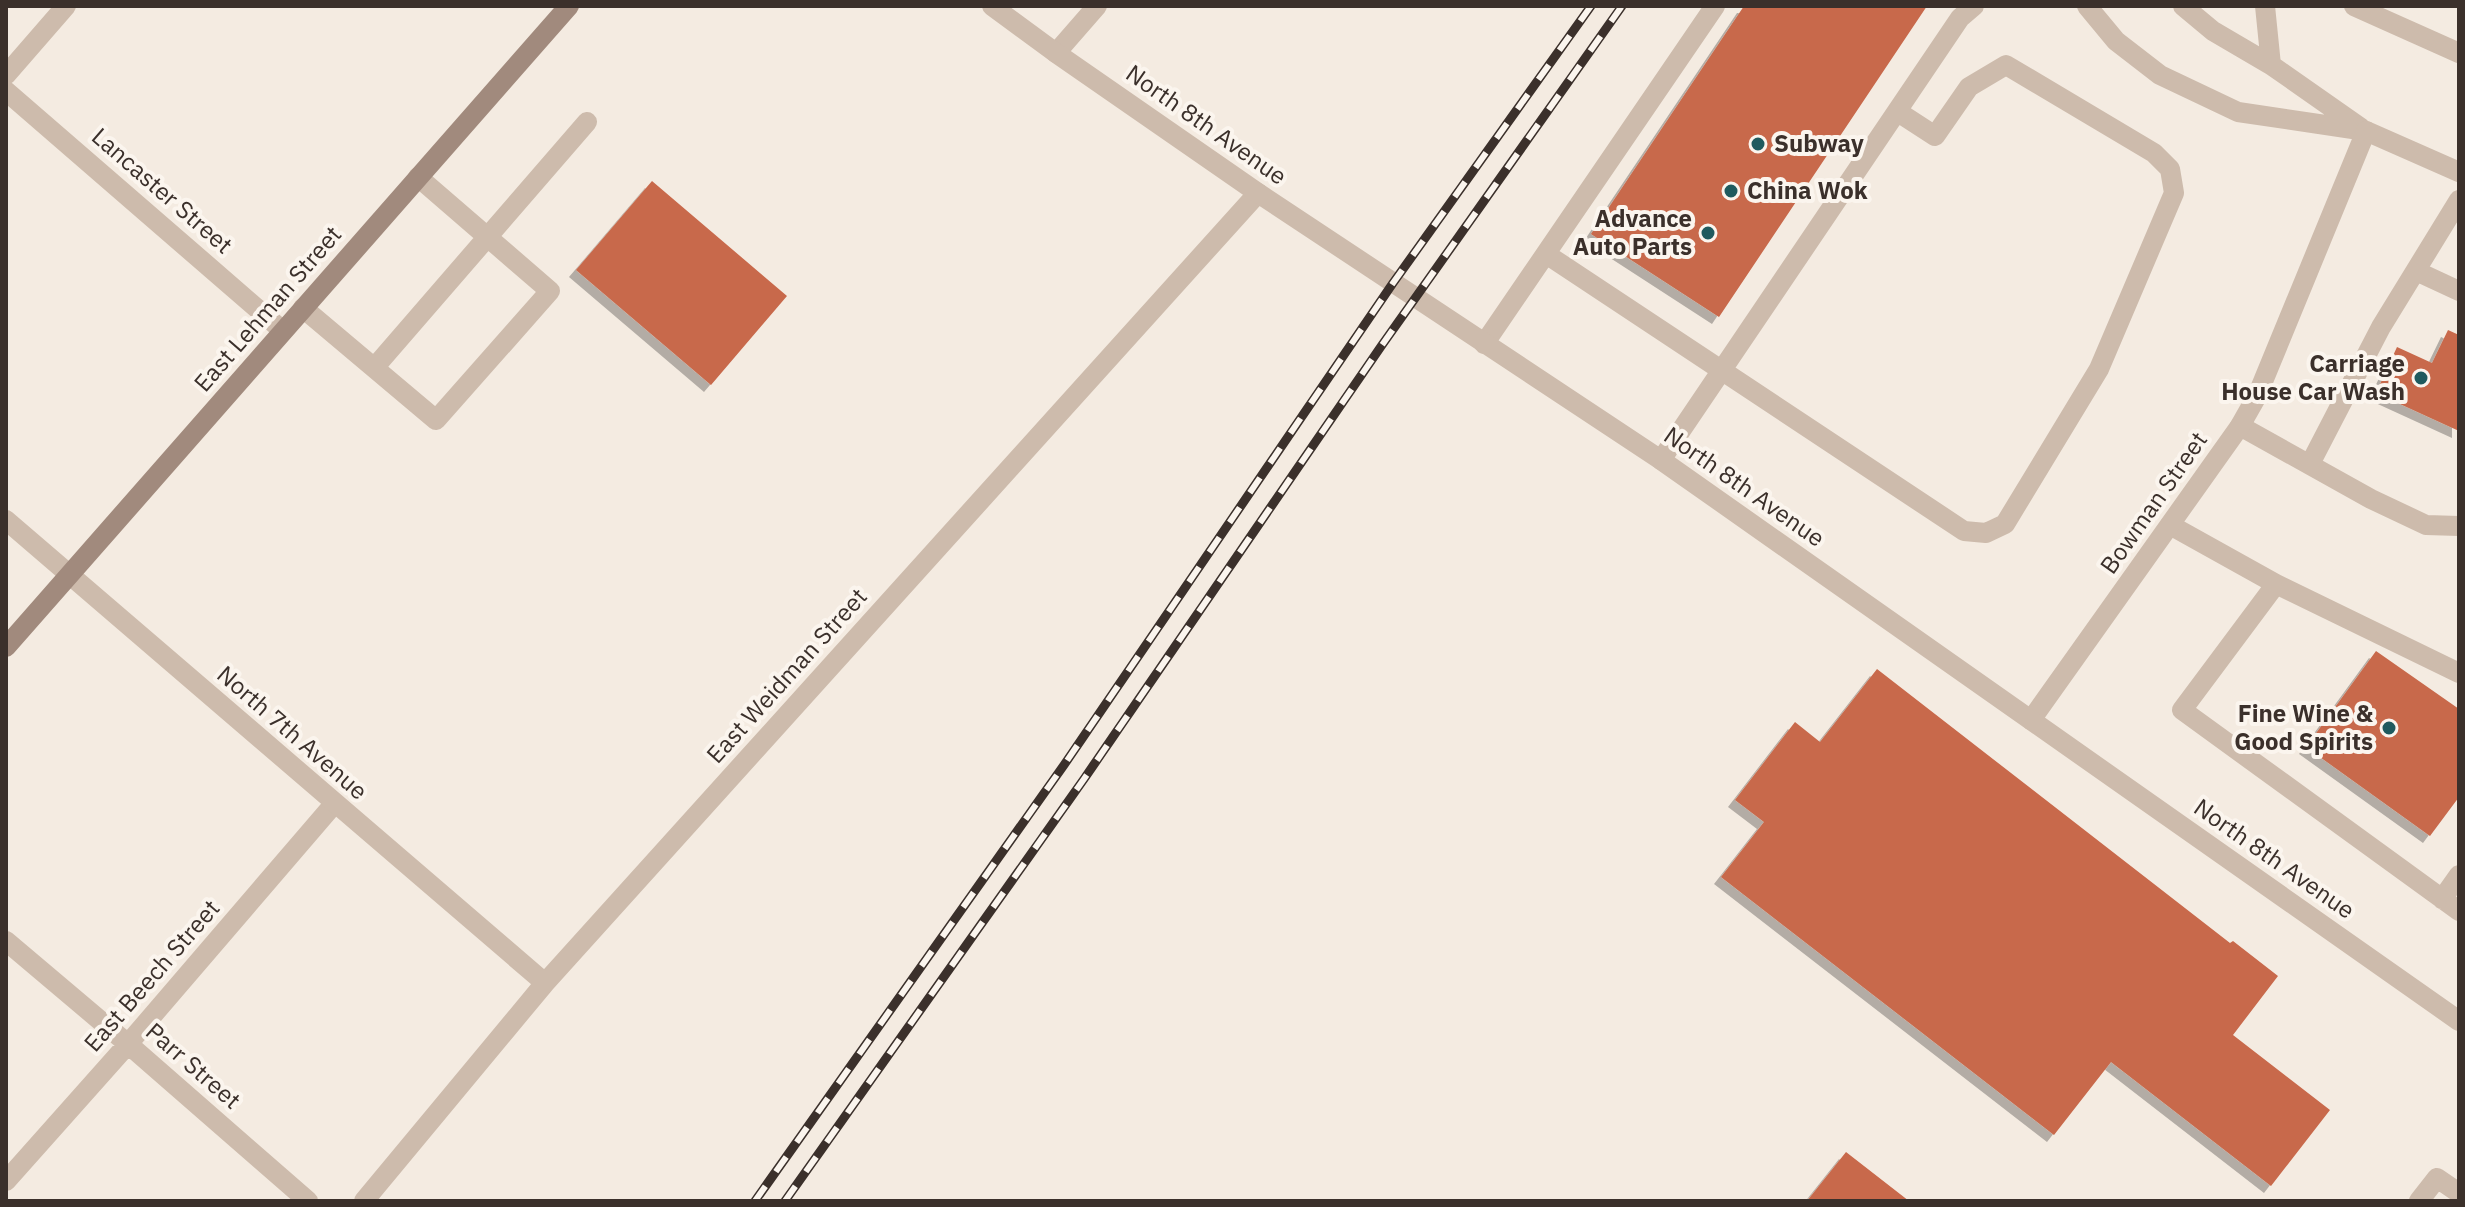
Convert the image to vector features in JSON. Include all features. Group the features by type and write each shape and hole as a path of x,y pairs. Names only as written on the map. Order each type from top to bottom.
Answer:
{"main road":[{"name":"East Lehman Street","path":"6,647 569,6"}],"street":[{"path":"6,75 66,6"},
{"name":"North 8th Avenue","path":"992,6 1258,193 1661,460 2459,1021"},
{"path":"1056,53 1097,6"},
{"path":"1484,344 1715,6"},
{"path":"1661,460 1960,18 1974,6"},
{"path":"2087,6 2116,41 2160,75 2238,112 2366,131"},
{"path":"2183,6 2213,31 2271,65 2366,131 2459,172"},
{"path":"2265,6 2271,65"},
{"path":"2354,6 2459,53"},
{"path":"1546,254 1964,531 1986,533 2005,524 2099,369 2174,193 2170,169 2154,153 2006,65 1969,87 1935,136 1898,112"},
{"name":"Lancaster Street","path":"6,91 283,331"},
{"path":"374,368 587,122"},
{"name":"Bowman Street","path":"2031,720 2240,426 2257,396 2366,131"},
{"path":"303,308 436,420 550,291 418,177"},
{"name":"East Weidman Street","path":"364,1201 545,983 1258,193"},
{"path":"2310,464 2381,327 2459,200"},
{"path":"2416,271 2459,291"},
{"path":"2240,426 2371,499 2426,525 2459,526"},
{"name":"North 7th Avenue","path":"6,520 545,983"},
{"path":"2170,525 2276,584 2459,673"},
{"path":"2276,584 2182,710 2459,911"},
{"name":"East Beech Street","path":"6,1181 334,804"},
{"path":"2442,899 2459,875"},
{"name":"Parr Street","path":"6,941 308,1201"},
{"path":"2419,1201 2437,1178 2459,1193"}],"building":[{"path":"1744,6 1927,6 1719,317 1591,234"},
{"path":"652,181 787,296 711,385 576,270"},
{"name":"Carriage House Car Wash","path":"2448,330 2459,335 2459,431 2376,393 2397,347 2432,363"},
{"name":"Fine Wine & Good Spirits","path":"2376,651 2459,709 2459,797 2430,836 2306,747"},
{"path":"1877,669 2230,943 2233,941 2278,976 2233,1035 2330,1110 2271,1186 2111,1062 2054,1135 1721,877 1764,822 1735,800 1795,722 1820,742"},
{"path":"1846,1152 1909,1201 1807,1201"}],"railway":[{"path":"755,1201 1064,765 1393,283 1591,6"},
{"path":"785,1201 1084,779 1382,345 1622,6"}],"place":[{"name":"Subway","path":"1758,144"},
{"name":"China Wok","path":"1731,191"},
{"name":"Advance Auto Parts","path":"1708,233"},
{"name":"Carriage House Car Wash","path":"2421,378"},
{"name":"Fine Wine & Good Spirits","path":"2389,728"}]}
